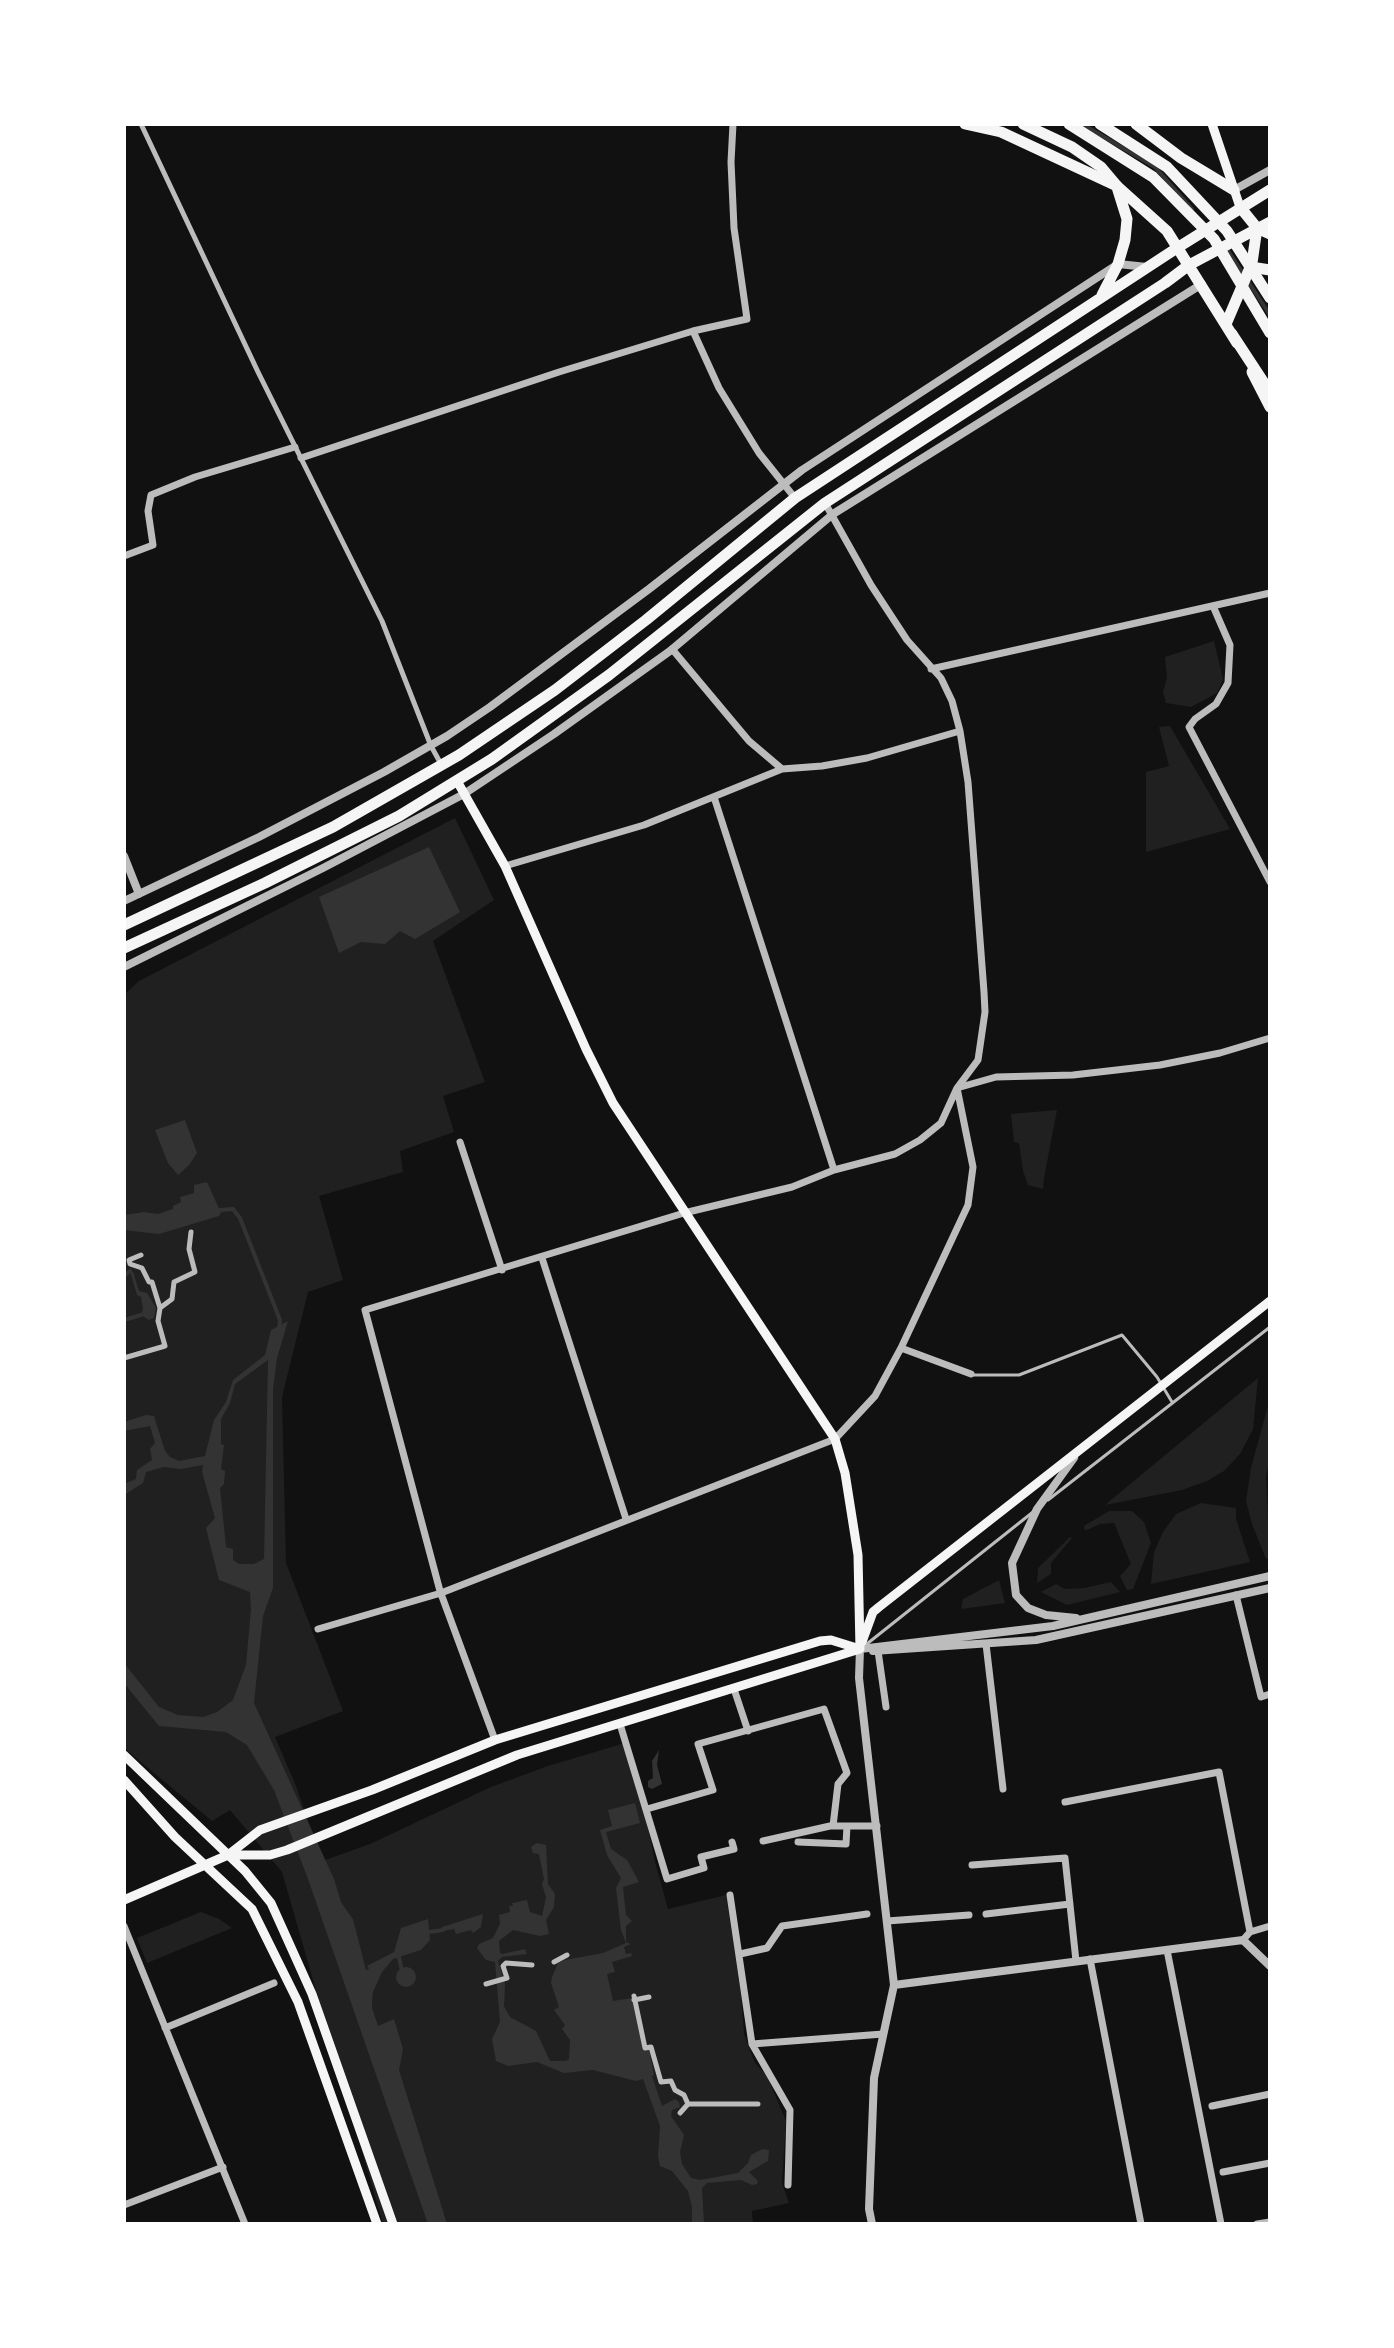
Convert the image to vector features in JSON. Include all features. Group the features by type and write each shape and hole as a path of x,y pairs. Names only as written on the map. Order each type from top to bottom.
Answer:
{"main road":[{"path":"965,124 1001,132 1117,186 1127,219 1125,240 1118,264 1100,298"},
{"path":"1023,124 1072,147 1101,167 1117,186 1167,231 1270,392"},
{"path":"1069,124 1153,177 1214,239 1270,333"},
{"path":"1100,124 1167,167 1227,231 1270,297"},
{"path":"1136,124 1181,158 1234,190"},
{"path":"1212,124 1240,207 1267,226"},
{"path":"124,925 333,827 442,766 555,690 795,498 1270,190"},
{"path":"124,948 399,816 492,759 609,675 825,503 1189,265 1267,226"},
{"path":"1267,226 1238,296 1229,329 1270,407"},
{"path":"1249,270 1269,270"},
{"path":"457,781 505,866 613,1103 835,1439 845,1473 858,1555 860,1649"},
{"path":"860,1649 873,1612 1270,1301"},
{"path":"124,1900 228,1855 268,1827 419,1772 495,1740 820,1641 831,1640 860,1649"},
{"path":"228,1855 270,1855 287,1850 500,1761 860,1649"},
{"path":"124,1755 245,1871 271,1903 309,1987 393,2224"},
{"path":"124,1780 175,1837 252,1909 298,2002 377,2224"}],"street":[{"path":"141,124 382,621 431,746 442,766"},
{"path":"301,458 567,370 693,331 747,319 734,228 733,124"},
{"path":"1234,190 1270,170"},
{"path":"124,901 259,837 431,746 490,707 784,484 1118,264 1148,267"},
{"path":"124,967 464,794 672,649 833,514 1202,284"},
{"path":"693,331 719,388 759,453 795,498"},
{"path":"124,556 153,545 148,511 151,495 195,477 295,447"},
{"path":"495,1740 441,1593 365,1310 684,1213 792,1187 834,1170 895,1154 941,1123 957,1088 978,1060 985,1012 982,943 968,782 952,701 941,678 907,640 871,585 825,503"},
{"path":"931,669 1270,593"},
{"path":"1213,606 1230,645 1228,683 1216,704 1189,727 1270,882"},
{"path":"672,649 749,741 782,769"},
{"path":"505,866 644,825 782,769 867,758 960,731"},
{"path":"714,797 834,1170"},
{"path":"124,856 139,894"},
{"path":"957,1088 996,1077 1073,1075 1160,1065 1220,1053 1270,1038"},
{"path":"318,1629 441,1593 835,1439 875,1396 968,1205 973,1167 957,1088"},
{"path":"460,1142 502,1270"},
{"path":"160,1308 172,1299 174,1282 195,1272 189,1249 191,1232"},
{"path":"124,1358 165,1346 158,1321 160,1308 152,1282 149,1282 142,1268 130,1264 129,1260 141,1255"},
{"path":"542,1258 626,1519"},
{"path":"139,1285 149,1282"},
{"path":"901,1348 971,1374"},
{"path":"1082,1448 1048,1490 1012,1563 1016,1595 1028,1608 1046,1615 1070,1618 1109,1615"},
{"path":"860,1649 1029,1629 1109,1615 1270,1576"},
{"path":"860,1649 878,1651 1036,1640 1270,1588"},
{"path":"1236,1595 1261,1697 1270,1694"},
{"path":"986,1644 1003,1789"},
{"path":"860,1649 859,1678 894,1985 874,2078 869,2209 872,2224"},
{"path":"878,1651 886,1707"},
{"path":"734,1689 748,1731"},
{"path":"647,1809 713,1790 698,1744 824,1709 847,1773 838,1784 833,1826"},
{"path":"620,1724 667,1879 704,1868 701,1857 734,1849 732,1842"},
{"path":"1065,1802 1219,1772 1250,1932"},
{"path":"763,1841 833,1826 877,1826"},
{"path":"798,1842 846,1844 847,1826"},
{"path":"972,1865 1065,1858 1076,1961"},
{"path":"730,1895 752,2044 790,2110 788,2185"},
{"path":"986,1914 1070,1904"},
{"path":"740,1954 767,1948 782,1926 867,1914"},
{"path":"887,1921 969,1915"},
{"path":"124,1926 245,2224"},
{"path":"894,1985 1243,1940 1250,1932 1270,1926"},
{"path":"1243,1940 1270,1966"},
{"path":"1167,1950 1221,2224"},
{"path":"554,1962 567,1955"},
{"path":"1090,1959 1141,2224"},
{"path":"490,1983 505,1978 503,1966 506,1963 532,1965"},
{"path":"165,2028 274,1983"},
{"path":"649,1997 634,1998 645,2048 651,2047 661,2082 671,2081 688,2104"},
{"path":"752,2044 883,2034"},
{"path":"1212,2106 1270,2094"},
{"path":"680,2113 688,2104 758,2104"},
{"path":"1223,2172 1270,2163"},
{"path":"124,2205 223,2167"},
{"path":"1257,2224 1270,2222"}],"lane":[{"path":"860,1649 1270,1327"},
{"path":"971,1374 1019,1375 1122,1335 1172,1402"}],"shaded area":[{"path":"1214,641 1223,679 1217,693 1191,707 1166,703 1163,692 1167,678 1165,657"},
{"path":"1170,726 1230,829 1146,852 1146,772 1169,766 1159,727"},
{"path":"455,818 494,900 433,941 485,1082 443,1096 454,1132 400,1151 403,1172 319,1196 343,1280 308,1292 282,1397 286,1563 343,1711 275,1737 296,1786 351,1945 369,2017 415,2121 374,2018 373,1992 353,1919 341,1902 325,1860 370,1844 491,1787 625,1743 642,1799 668,1909 726,1895 744,2034 755,2063 767,2076 786,2121 782,2183 789,2203 752,2211 753,2224 447,2224 444,2214 440,2224 383,2224 282,1872 230,1810 212,1821 124,1748 124,995 139,981"},
{"path":"429,847 460,912 415,939 400,931 385,944 361,942 339,953 319,897"},
{"path":"1057,1110 1043,1189 1028,1185 1019,1143 1014,1142 1011,1114"},
{"path":"185,1120 197,1153 178,1175 168,1163 155,1130"},
{"path":"207,1182 221,1213 219,1216 159,1234 124,1230 124,1215 144,1212 158,1214 173,1209 181,1202 180,1197 194,1193 194,1185"},
{"path":"130,1271 139,1291 147,1293 156,1308 154,1318 149,1320 141,1315 141,1297 137,1295"},
{"path":"288,1321 277,1358 273,1389 273,1588 263,1616 254,1703 334,1879 341,1902 353,1919 366,1970 369,1969 367,1966 394,1952 401,1928 428,1919 430,1940 421,1950 393,1959 382,1972 373,1992 372,2008 378,2026 394,2019 403,2049 399,2070 447,2224 428,2224 274,1790 247,1745 226,1732 159,1726 124,1683 124,1663 159,1707 178,1715 203,1717 217,1712 233,1700 246,1665 250,1592 219,1580 206,1528 215,1518 202,1472 203,1465 181,1469 164,1467 146,1472 143,1483 124,1495 124,1484 136,1479 137,1470 152,1460 150,1449 155,1443 150,1426 124,1431 124,1422 146,1415 154,1416 165,1451 170,1457 179,1461 205,1456 214,1420 226,1402 233,1380 265,1355 271,1330","holes":["268,1360 264,1559 254,1564 239,1564 233,1560 233,1549 226,1547 220,1488 224,1484 225,1471 221,1469 224,1445 221,1444 221,1419 230,1403 235,1384"]},
{"path":"1258,1378 1253,1429 1240,1454 1224,1471 1182,1490 1105,1505"},
{"path":"1269,1402 1270,1459 1266,1476 1270,1558 1266,1559 1246,1501 1251,1468"},
{"path":"1201,1503 1236,1508 1236,1519 1250,1562 1151,1584 1154,1552 1163,1532 1176,1514"},
{"path":"1109,1511 1132,1511 1144,1522 1151,1543 1133,1589 1127,1590 1120,1576 1131,1564 1114,1523 1100,1524 1085,1531 1084,1526"},
{"path":"1070,1537 1051,1563 1051,1574 1037,1583 1038,1568"},
{"path":"999,1580 1005,1603 961,1609 963,1599"},
{"path":"1111,1582 1120,1592 1067,1605 1041,1592 1056,1584 1065,1589"},
{"path":"659,1750 657,1765 662,1784 652,1789 648,1787 648,1781 653,1778 652,1761"},
{"path":"635,1803 640,1823 606,1832 611,1849 627,1860 639,1882 623,1887 626,1915 632,1921 626,1926 626,1942 631,1944 624,1947 626,1954 631,1953 632,1956 612,1962 615,1972 607,1974 613,2001 632,1998 643,2050 649,2050 652,2076 662,2106 675,2099 679,2102 680,2107 672,2110 671,2116 684,2135 680,2152 682,2164 691,2178 700,2180 738,2173 751,2155 762,2149 769,2150 768,2161 749,2172 758,2181 757,2184 741,2180 707,2183 702,2188 704,2224 692,2224 688,2191 672,2171 660,2166 660,2126 643,2079 636,2081 593,2070 564,2073 537,2062 508,2066 496,2061 492,2039 500,2022 495,1962 486,1960 477,1948 493,1938 500,1924 499,1915 510,1912 512,1903 527,1900 530,1912 542,1916 546,1897 542,1884 544,1879 539,1854 533,1853 531,1847 537,1843 546,1845 548,1884 555,1894 554,1907 546,1920 549,1934 540,1936 513,1930 499,1941 500,1953 525,1949 527,1954 502,1957 498,1961 505,1984 504,2006 510,2017 536,2031 550,2061 569,2059 570,2040 562,2029 565,2025 554,2010 559,2007 552,1977 558,1963 603,1953 626,1943 621,1930 616,1888 621,1878 607,1855 600,1830 612,1826 608,1810"},
{"path":"201,1912 232,1928 147,1963 137,1938"},
{"path":"483,1914 481,1927 473,1933 471,1930 456,1934 454,1929 443,1931 442,1927"},
{"path":"406,1967 413,1970 416,1977 413,1984 406,1987 399,1984 396,1977 399,1970"}],"waterway":[{"path":"1082,124 1155,167 1192,209"},
{"path":"1227,249 1270,315"},
{"path":"220,1210 233,1209 240,1218 280,1320 279,1330"},
{"path":"124,1276 130,1271"},
{"path":"124,1320 141,1315"},
{"path":"429,1932 443,1930"},
{"path":"399,1957 401,1967"}]}
